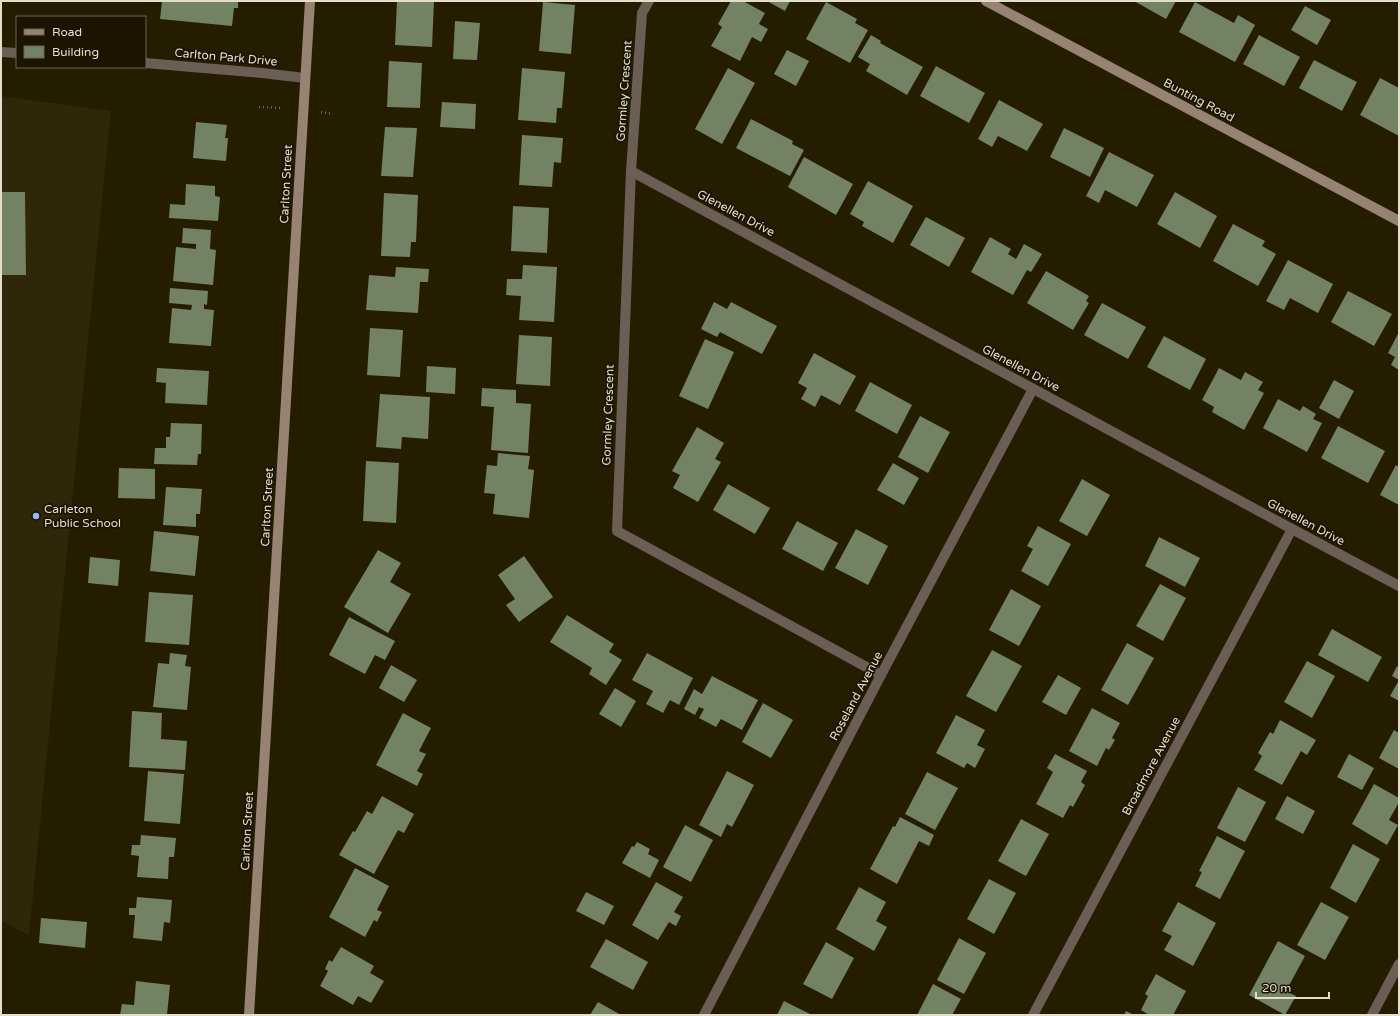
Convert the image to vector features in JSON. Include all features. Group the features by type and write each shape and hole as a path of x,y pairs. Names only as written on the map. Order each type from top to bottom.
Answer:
{"main road":[{"name":"Carlton Street","path":"249,1015 310,1"},
{"name":"Bunting Road","path":"986,1 1399,222"}],"street":[{"name":"Gormley Crescent","path":"648,1 642,13 631,171 617,531 881,675"},
{"path":"1,52 16,53"},
{"name":"Carlton Park Drive","path":"146,63 257,72 305,78"},
{"name":"Glenellen Drive","path":"631,171 1033,390 1399,586"},
{"name":"Roseland Avenue","path":"704,1015 881,675 1033,390"},
{"name":"Broadmore Avenue","path":"1033,1015 1292,529"},
{"path":"1372,1015 1399,964"}],"path":[{"path":"259,107 281,108"},
{"path":"321,112 333,114"}],"shaded area":[{"name":"Carleton Public School","path":"1,96 111,111 29,935 1,921"}],"building":[{"path":"162,1 238,1 238,8 234,8 232,26 160,19"},
{"path":"397,1 434,1 432,47 395,45"},
{"path":"731,1 743,1 765,13 759,24 768,29 761,42 752,37 740,61 711,46 722,27 718,24"},
{"path":"767,1 790,1 785,11"},
{"path":"1134,1 1176,1 1166,19"},
{"path":"543,2 575,5 571,54 539,51"},
{"path":"826,2 857,19 855,23 868,30 850,63 806,39"},
{"path":"1195,2 1234,23 1238,15 1255,25 1235,62 1179,32"},
{"path":"1305,6 1331,20 1317,45 1291,30"},
{"path":"455,21 480,23 477,60 453,59"},
{"path":"871,35 881,41 880,43 923,67 907,95 866,71 870,64 858,57"},
{"path":"1259,35 1300,57 1284,86 1243,64"},
{"path":"787,50 809,61 796,86 774,74"},
{"path":"1314,60 1357,82 1342,111 1299,88"},
{"path":"389,61 422,63 420,108 387,107"},
{"path":"936,66 985,93 969,123 920,96"},
{"path":"522,68 565,72 562,108 557,108 556,123 518,120"},
{"path":"728,68 755,83 722,144 695,129"},
{"path":"1380,78 1399,88 1399,136 1360,115"},
{"path":"999,100 1043,124 1027,151 998,136 992,147 978,139"},
{"path":"442,102 476,104 475,129 440,127"},
{"path":"751,119 793,141 792,144 804,150 790,176 736,148"},
{"path":"196,122 227,125 225,138 228,138 226,161 193,158"},
{"path":"385,127 417,128 413,177 381,176"},
{"path":"1064,128 1104,148 1090,177 1050,157"},
{"path":"522,135 563,138 561,163 554,162 552,187 519,185"},
{"path":"1109,152 1154,175 1137,207 1105,190 1099,203 1086,196"},
{"path":"804,157 853,184 836,215 788,187"},
{"path":"868,181 913,206 893,243 862,226 864,222 850,214"},
{"path":"186,184 215,186 215,196 220,197 218,221 169,218 170,204 185,205"},
{"path":"1,192 25,192 26,275 1,275"},
{"path":"1175,192 1217,216 1200,248 1157,224"},
{"path":"384,193 418,195 416,242 411,242 410,257 381,256"},
{"path":"513,206 549,208 547,253 511,251"},
{"path":"926,217 965,238 949,267 910,245"},
{"path":"1233,224 1265,241 1262,246 1276,254 1258,286 1213,261"},
{"path":"183,228 211,230 210,249 216,250 213,285 173,281 176,247 196,249 196,244 182,243"},
{"path":"990,237 1011,249 1008,254 1016,259 1024,244 1042,254 1031,272 1027,270 1013,295 971,272"},
{"path":"1288,260 1333,284 1318,313 1290,298 1284,310 1266,301"},
{"path":"523,265 557,267 554,322 519,320 521,296 506,295 507,279 522,279"},
{"path":"396,267 429,269 428,282 420,282 418,313 366,310 369,275 395,277"},
{"path":"1046,271 1089,296 1086,301 1089,303 1073,330 1027,303"},
{"path":"170,288 208,291 207,305 204,304 204,309 214,310 211,346 169,343 172,308 191,310 192,305 169,303"},
{"path":"1348,291 1392,314 1374,346 1331,322"},
{"path":"714,302 727,309 731,302 777,326 762,354 720,332 717,337 701,329"},
{"path":"1102,303 1146,327 1128,359 1084,335"},
{"path":"370,328 403,330 400,377 367,375"},
{"path":"1399,332 1399,370 1391,365 1395,357 1388,353"},
{"path":"519,335 552,337 550,386 516,384"},
{"path":"1164,336 1206,359 1190,390 1147,367"},
{"path":"705,339 734,352 708,409 679,396"},
{"path":"814,353 856,376 840,405 821,395 815,407 801,399 807,388 798,383"},
{"path":"427,366 456,368 455,394 426,392"},
{"path":"157,368 209,371 207,405 165,403 166,383 156,382"},
{"path":"1219,368 1241,380 1245,372 1263,382 1258,390 1264,393 1244,430 1212,412 1214,407 1202,400"},
{"path":"1334,380 1354,391 1339,419 1319,408"},
{"path":"870,382 912,405 897,434 855,411"},
{"path":"482,388 516,390 516,403 531,404 528,453 491,450 494,407 481,406"},
{"path":"380,394 430,397 428,439 402,437 401,449 376,447"},
{"path":"1278,399 1300,411 1303,406 1316,414 1313,419 1322,423 1307,452 1263,428"},
{"path":"920,416 950,432 928,473 898,457"},
{"path":"171,423 202,424 201,454 198,454 197,465 154,464 155,448 166,448 166,437 170,437"},
{"path":"1338,426 1385,451 1368,483 1321,458"},
{"path":"697,427 724,443 715,459 721,462 698,502 673,488 680,475 672,471"},
{"path":"498,453 530,456 528,469 534,470 529,518 493,514 495,494 484,493 487,465 497,466"},
{"path":"366,461 399,463 396,523 363,521"},
{"path":"893,463 919,478 904,505 877,490"},
{"path":"1396,465 1399,467 1399,505 1380,495"},
{"path":"119,468 155,469 155,499 118,498"},
{"path":"1082,479 1110,495 1087,536 1059,521"},
{"path":"728,484 770,508 755,534 713,510"},
{"path":"166,487 202,489 200,514 196,514 196,527 163,525"},
{"path":"797,521 838,543 823,571 782,549"},
{"path":"1038,526 1071,544 1048,586 1021,571 1033,549 1027,546"},
{"path":"856,529 888,546 868,585 835,568"},
{"path":"154,531 199,536 195,576 150,571"},
{"path":"1159,537 1200,558 1185,587 1145,566"},
{"path":"378,550 401,563 390,582 411,594 388,633 344,607"},
{"path":"524,556 553,597 519,622 506,605 515,599 498,575"},
{"path":"90,557 120,560 118,586 88,583"},
{"path":"1160,584 1186,598 1163,641 1136,626"},
{"path":"1011,589 1041,606 1019,646 989,630"},
{"path":"149,592 193,595 189,645 145,642"},
{"path":"567,615 614,644 609,652 622,660 606,685 589,674 592,668 550,642"},
{"path":"349,617 395,641 385,660 375,655 365,674 329,655"},
{"path":"1332,629 1382,657 1368,682 1318,655"},
{"path":"1127,643 1154,658 1128,705 1101,690"},
{"path":"992,650 1022,666 996,712 966,696"},
{"path":"170,653 187,655 185,666 191,667 187,710 153,707 158,663 169,664"},
{"path":"647,653 693,678 679,705 670,700 663,713 646,704 653,691 632,680"},
{"path":"1307,661 1335,676 1312,718 1284,702"},
{"path":"391,665 417,680 404,702 379,688"},
{"path":"1397,666 1399,668 1399,680 1392,676"},
{"path":"1058,675 1081,688 1066,715 1042,702"},
{"path":"712,676 758,700 742,730 721,719 716,727 699,718 704,709 699,707 695,715 684,709 694,689 702,694"},
{"path":"1399,680 1399,701 1390,696"},
{"path":"615,688 636,701 621,727 599,714"},
{"path":"763,703 793,720 771,758 742,742"},
{"path":"1092,708 1120,723 1112,738 1115,740 1109,750 1106,748 1097,766 1069,751"},
{"path":"132,711 162,713 161,739 187,741 185,770 129,767"},
{"path":"403,713 431,728 419,751 426,754 417,771 423,774 417,786 376,765"},
{"path":"956,715 985,730 977,745 985,749 975,768 967,763 964,768 936,753"},
{"path":"1280,720 1316,740 1307,755 1301,751 1282,785 1254,770 1262,756 1258,753 1270,732 1273,734"},
{"path":"1394,730 1399,733 1399,769 1379,758"},
{"path":"1055,754 1087,771 1081,782 1085,785 1073,807 1070,805 1063,818 1036,804 1053,772 1047,768"},
{"path":"1349,754 1374,768 1362,790 1337,777"},
{"path":"148,771 184,774 180,824 144,821"},
{"path":"727,771 754,785 732,827 727,824 721,837 699,825"},
{"path":"927,772 958,788 935,830 905,814"},
{"path":"1374,784 1399,798 1399,802 1389,820 1398,825 1387,845 1352,824"},
{"path":"1238,787 1266,802 1245,842 1217,828"},
{"path":"382,796 414,814 404,833 398,830 374,874 339,855 367,811 372,814"},
{"path":"1287,796 1315,811 1303,834 1275,819"},
{"path":"900,817 934,835 929,846 919,841 897,884 870,869 893,826 895,827"},
{"path":"1021,819 1049,834 1026,876 998,861"},
{"path":"685,825 713,840 691,882 663,867"},
{"path":"141,835 176,838 174,857 169,857 168,879 137,877 139,856 131,855 132,845 140,845"},
{"path":"1217,836 1245,851 1220,899 1195,886 1202,872 1199,871"},
{"path":"637,842 650,849 648,854 659,860 650,878 622,863 632,846 634,847"},
{"path":"1353,844 1380,859 1356,903 1330,888"},
{"path":"355,868 389,886 377,910 382,912 377,922 374,920 365,937 329,917"},
{"path":"989,879 1016,893 994,934 967,919"},
{"path":"656,882 683,897 674,912 681,916 676,926 669,922 658,940 632,925"},
{"path":"859,887 886,902 876,921 887,927 874,951 836,929"},
{"path":"586,892 614,906 604,925 576,911"},
{"path":"137,897 172,900 170,923 164,922 162,941 133,938 135,915 129,915 129,908 136,908"},
{"path":"1178,902 1216,923 1193,966 1164,950 1172,936 1162,931"},
{"path":"1321,902 1349,917 1325,960 1297,945"},
{"path":"41,918 87,922 85,948 39,943"},
{"path":"959,938 986,953 964,994 937,980"},
{"path":"606,939 648,962 633,990 590,967"},
{"path":"1278,941 1305,956 1286,991 1296,996 1285,1015 1249,995"},
{"path":"826,942 854,958 832,999 803,984"},
{"path":"341,947 374,966 370,973 384,981 371,1003 358,996 353,1005 320,986 328,971 325,969 329,960 332,962"},
{"path":"1156,974 1186,991 1173,1015 1149,1015 1141,1010 1148,996 1145,994"},
{"path":"136,981 170,985 167,1015 120,1015 122,1004 134,1005"},
{"path":"933,984 961,999 952,1015 917,1015"},
{"path":"784,1001 812,1015 777,1015"},
{"path":"598,1002 621,1015 590,1015"},
{"path":"1126,1011 1134,1015 1124,1015"}],"place":[{"name":"Carleton Public School","path":"36,516"}]}
